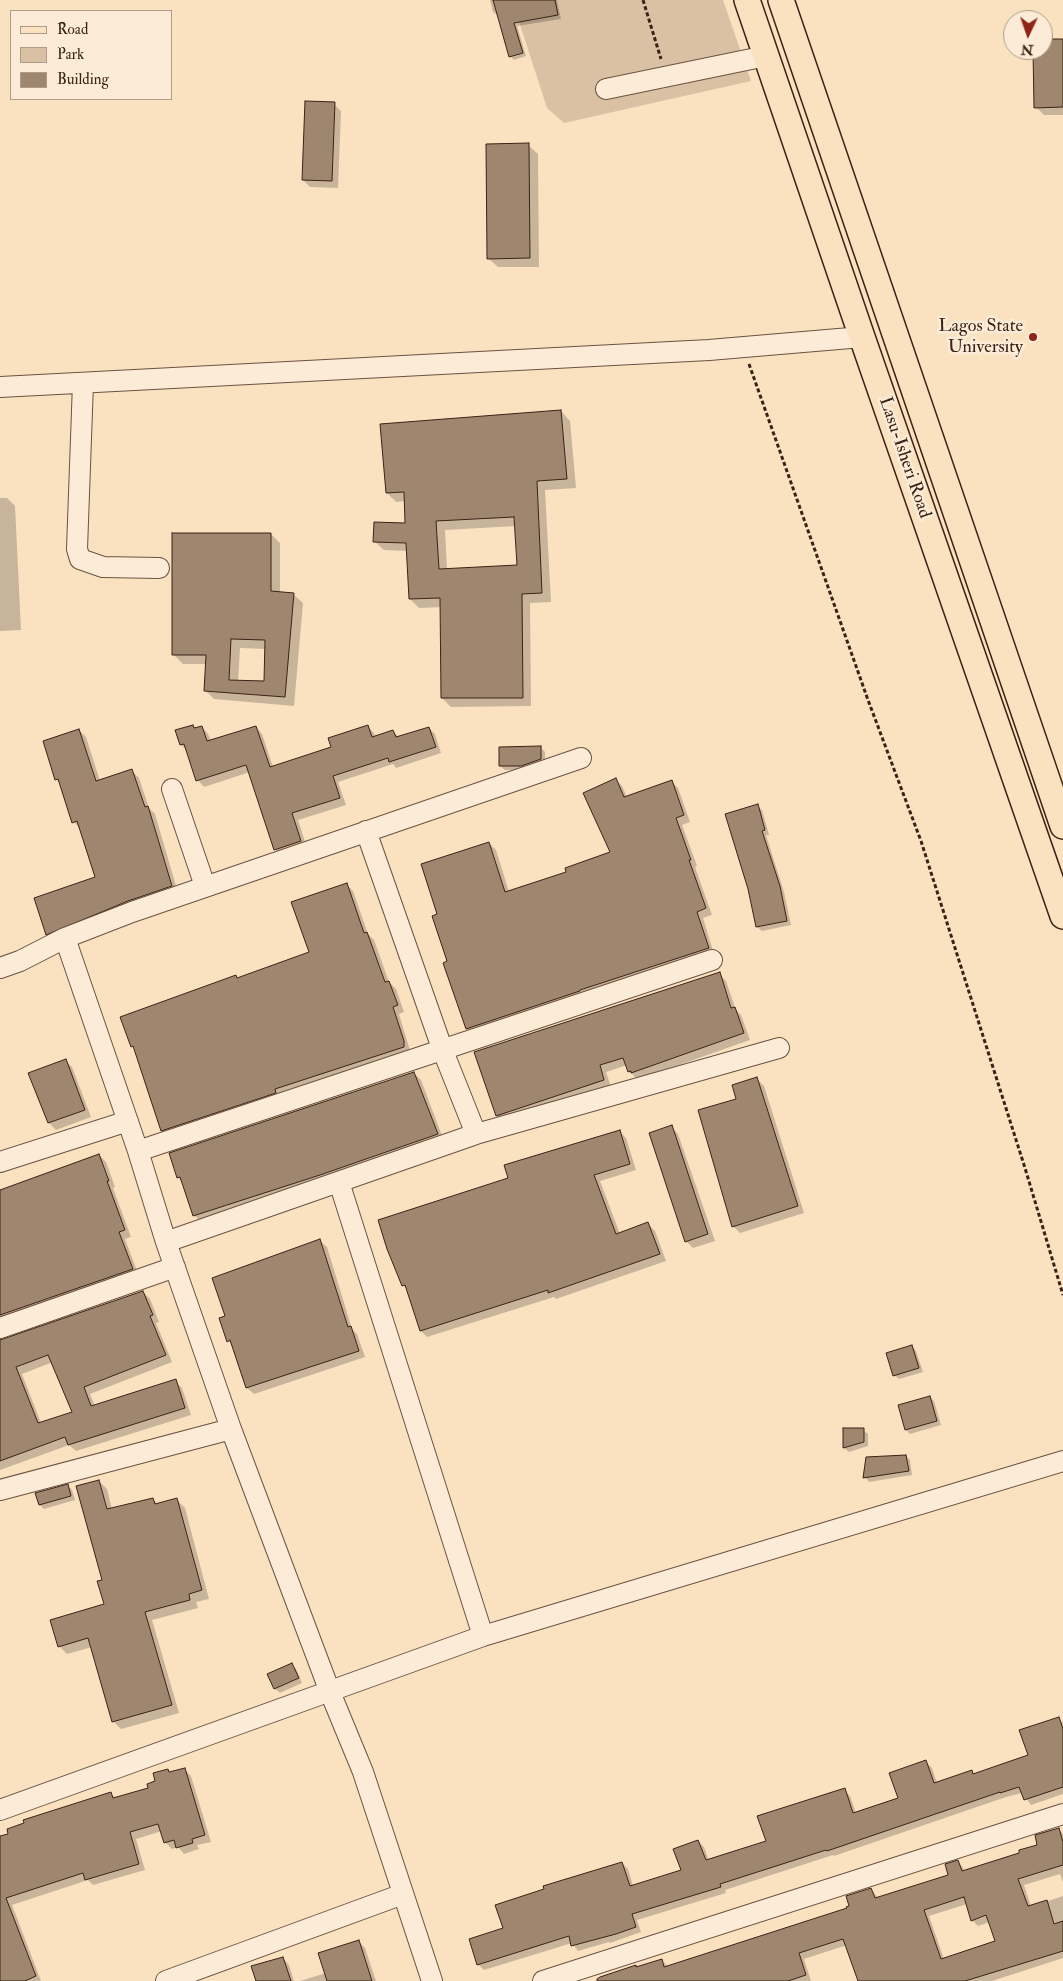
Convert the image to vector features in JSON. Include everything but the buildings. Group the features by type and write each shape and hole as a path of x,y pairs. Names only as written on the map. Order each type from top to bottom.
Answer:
{"main road":[{"name":"Lasu-Isheri Road","path":"747,0 1063,916"},
{"name":"Lasu-Isheri Road","path":"781,0 1063,826"}],"street":[{"path":"606,89 766,56"},
{"path":"0,387 742,348 862,337"},
{"path":"83,383 77,549 80,559 103,567 159,568"},
{"path":"2,962 205,886 581,758"},
{"path":"172,789 205,886"},
{"path":"366,831 443,1050 476,1134"},
{"path":"66,938 138,1151 166,1242 231,1429 330,1692 363,1772 432,1981"},
{"path":"138,1151 712,960"},
{"path":"166,1242 476,1134 779,1048"},
{"path":"0,1162 128,1121"},
{"path":"339,1182 483,1636"},
{"path":"0,1328 175,1267"},
{"path":"0,1490 231,1429"},
{"path":"0,1810 483,1636 1063,1461"},
{"path":"542,1981 1063,1814"},
{"path":"166,1981 403,1894"}],"path":[{"path":"643,0 666,76"},
{"path":"742,348 767,412 868,700 921,841 1063,1295"}],"green space":[{"path":"512,0 723,0 751,81 564,123 547,108"}],"place":[{"name":"Lagos State University","path":"1033,337"}]}
